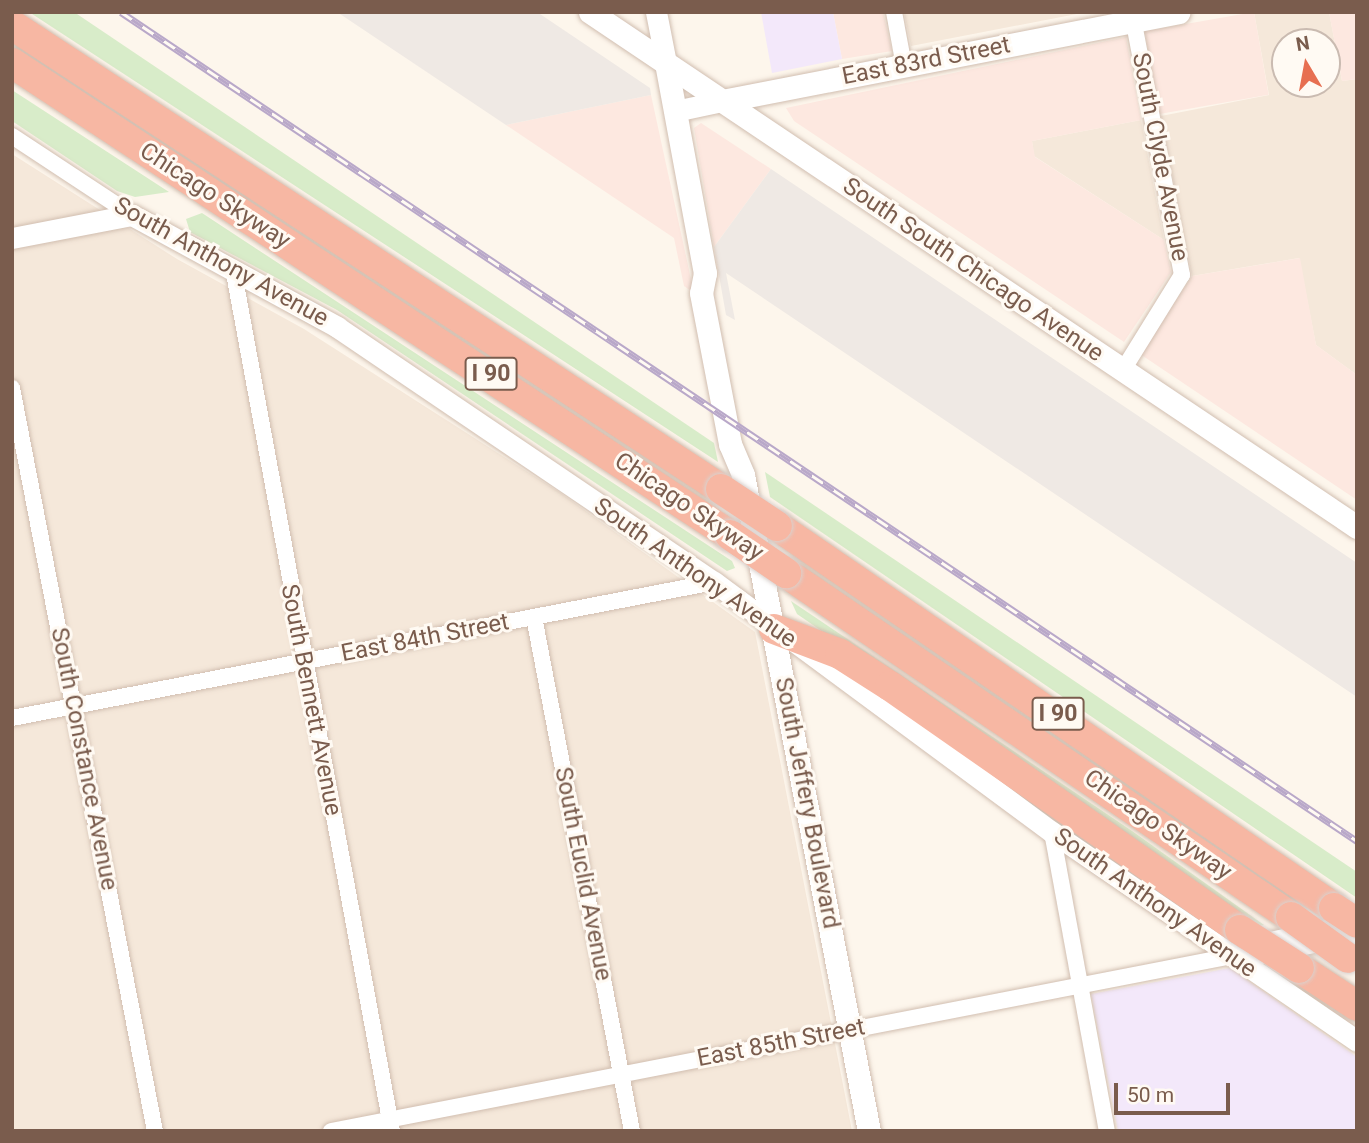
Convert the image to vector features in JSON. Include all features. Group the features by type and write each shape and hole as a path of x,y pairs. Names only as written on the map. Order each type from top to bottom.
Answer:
{"highway":[{"name":"Chicago Skyway","path":"12,25 234,169 732,482 777,526 1349,917"},
{"name":"Chicago Skyway","path":"12,63 730,535 1291,917 1354,953"},
{"path":"774,629 839,654 890,686 1236,943 1299,968 1357,1006"}],"main road":[{"name":"South South Chicago Avenue","path":"590,12 1357,527"},
{"name":"East 83rd Street","path":"722,101 904,66 1133,16 1178,12"},
{"name":"South Jeffery Boulevard","path":"666,63 705,273 716,292 746,443 732,482 774,629 869,1131"}],"street":[{"name":"South Jeffery Boulevard","path":"656,12 666,63"},
{"path":"894,12 904,66"},
{"name":"South Clyde Avenue","path":"1123,370 1182,275 1133,16"},
{"name":"East 83rd Street","path":"675,111 722,101"},
{"name":"South Anthony Avenue","path":"12,136 132,215 337,327 714,582 774,629 1052,832 1236,943 1357,1041"},
{"path":"12,238 132,215"},
{"name":"South Bennett Avenue","path":"233,268 391,1125"},
{"name":"South Constance Avenue","path":"12,388 155,1131"},
{"name":"East 84th Street","path":"12,718 714,582"},
{"name":"South Euclid Avenue","path":"534,617 632,1131"},
{"path":"1052,832 1107,1131"},
{"name":"East 85th Street","path":"1236,943 1241,947 1349,917"},
{"name":"East 85th Street","path":"1236,943 1256,957 1354,953"},
{"name":"East 85th Street","path":"331,1131 391,1125 622,1074 1080,986 1236,943"}],"shaded area":[{"path":"337,12 537,12 650,88 651,95 506,125"},
{"path":"761,12 833,12 842,59 772,73"},
{"path":"833,12 883,12 892,51 842,59"},
{"path":"904,12 1087,12 911,46"},
{"path":"1254,12 1329,12 1332,28 1271,28 1271,98 1341,98 1341,76 1342,81 1357,79 1357,375 1316,345 1299,258 1192,276 1161,116 1269,95"},
{"path":"1254,12 1269,95 1159,114 1145,31"},
{"path":"1329,12 1357,12 1357,79 1342,81 1341,28 1332,28"},
{"path":"1126,37 1141,120 1032,141 1035,157 1164,240 1171,272 1124,342 794,121 786,108"},
{"path":"651,95 694,293 684,286 674,238 506,125"},
{"path":"1141,120 1164,240 1034,156 1032,141"},
{"path":"701,123 771,169 714,247 694,128"},
{"path":"12,154 177,259 304,329 559,492 755,632 852,1131 12,1131"},
{"path":"771,169 1357,563 1357,697 726,273 735,320 726,315 714,247"},
{"path":"1300,258 1316,345 1357,375 1357,500 1140,354 1192,276"},
{"path":"1230,968 1357,1057 1357,1131 1118,1131 1091,994"}],"green space":[{"path":"29,12 74,12 714,443 718,462"},
{"path":"12,90 169,192 135,197 117,191 12,121"},
{"path":"202,213 732,561 735,568 727,571 337,310 190,232 186,219"},
{"path":"765,472 1357,872 1357,898 770,497"},
{"path":"791,601 1132,831 1264,925 1253,927 797,614"}],"railway":[{"path":"121,12 1357,841"}]}
